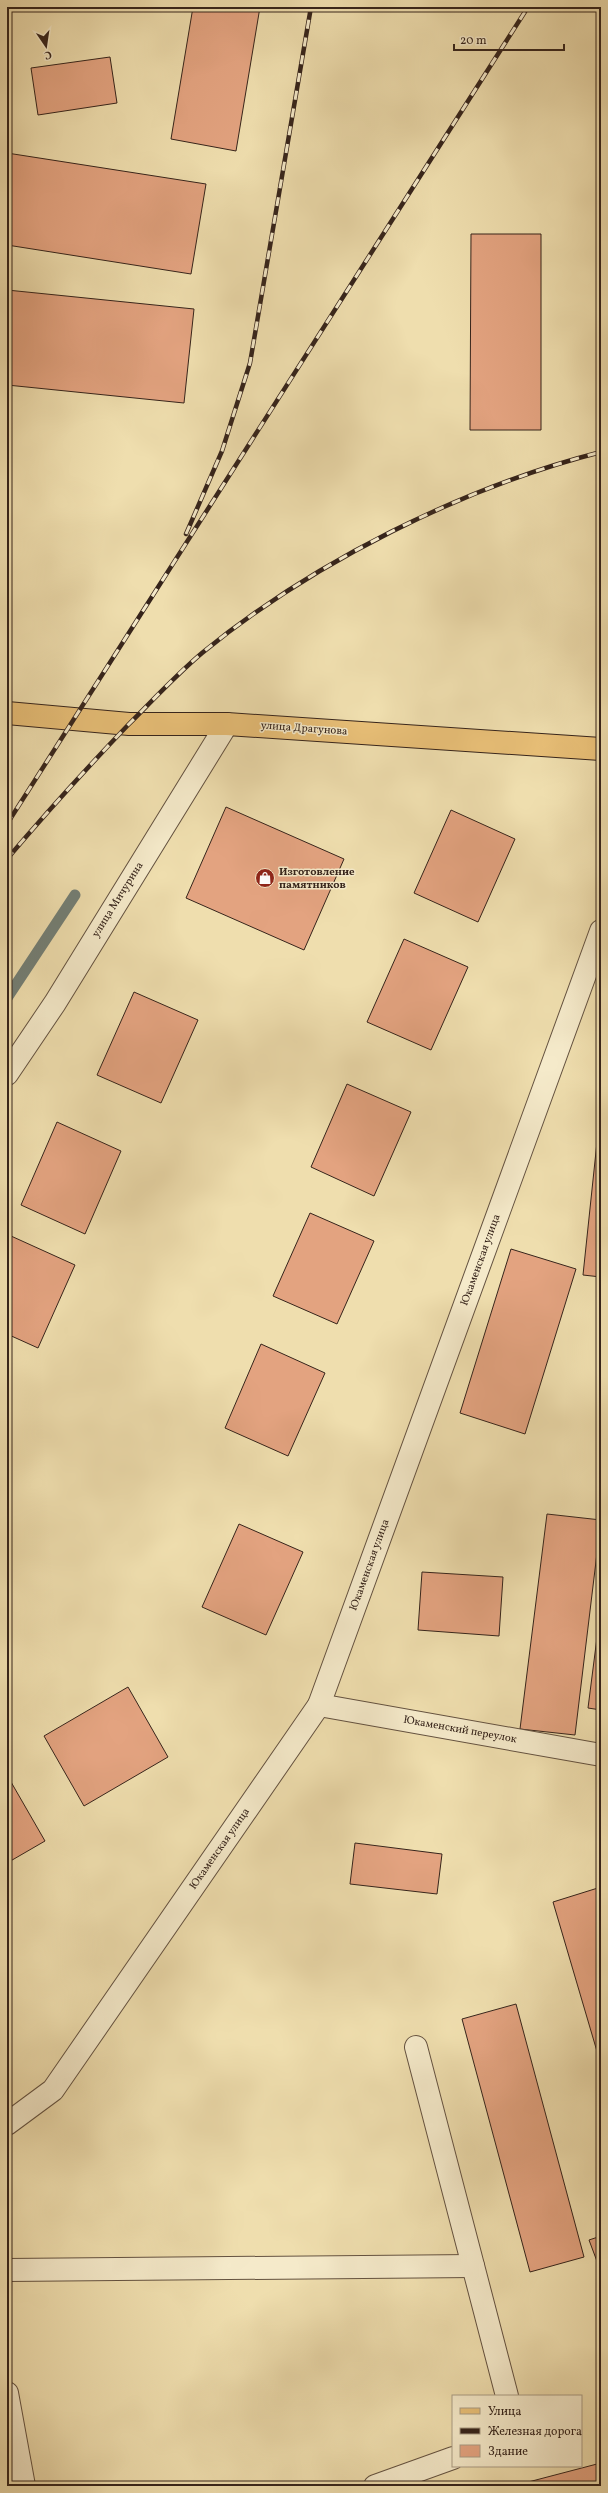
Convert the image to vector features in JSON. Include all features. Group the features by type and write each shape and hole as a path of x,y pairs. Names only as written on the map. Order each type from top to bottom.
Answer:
{"main road":[{"name":"улица Драгунова","path":"7,713 129,724 227,724 601,749"}],"street":[{"name":"улица Мичурина","path":"7,1074 55,1003 227,724"},
{"name":"Юкаменская улица","path":"7,2124 52,2090 319,1705 601,931"},
{"name":"Юкаменский переулок","path":"319,1705 601,1755"},
{"path":"416,2048 507,2395"},
{"path":"7,2270 473,2266"},
{"path":"7,2393 24,2486"},
{"path":"375,2486 452,2458"}],"building":[{"path":"193,7 260,7 236,151 171,139"},
{"path":"110,57 117,103 38,115 31,68"},
{"path":"7,153 206,184 191,274 7,245"},
{"path":"471,234 541,234 541,430 470,430"},
{"path":"7,290 194,309 184,403 7,385"},
{"name":"Изготовление памятников","path":"226,807 344,859 304,950 186,898"},
{"path":"451,810 515,839 478,922 414,893"},
{"path":"404,939 468,967 431,1050 367,1022"},
{"path":"134,992 198,1020 161,1103 97,1075"},
{"path":"347,1084 411,1112 374,1196 311,1167"},
{"path":"601,1104 601,1277 583,1275"},
{"path":"57,1122 121,1151 85,1234 21,1205"},
{"path":"310,1213 374,1241 337,1324 273,1296"},
{"path":"11,1236 75,1265 38,1348 7,1334 7,1245"},
{"path":"511,1249 576,1269 525,1434 460,1413"},
{"path":"261,1344 325,1373 288,1456 225,1428"},
{"path":"547,1514 601,1520 575,1735 520,1729"},
{"path":"239,1524 303,1552 266,1635 202,1607"},
{"path":"422,1572 503,1577 499,1636 418,1630"},
{"path":"601,1606 601,1710 588,1708"},
{"path":"128,1687 168,1757 84,1806 44,1736"},
{"path":"7,1775 45,1841 7,1863"},
{"path":"355,1843 442,1854 437,1894 350,1884"},
{"path":"601,1887 601,2065 553,1902"},
{"path":"516,2004 584,2257 530,2272 462,2019"},
{"path":"601,2236 601,2272 589,2240"},
{"path":"597,2464 601,2486 513,2486"}],"waterway":[{"path":"7,998 75,895"}],"railway":[{"path":"186,534 222,451 250,363 311,7"},
{"path":"7,824 528,7"},
{"path":"7,859 36,825 164,688 202,653 245,620 291,589 340,559 443,507 549,467 601,452"}],"place":[{"name":"Изготовление памятников","path":"265,878"}]}
